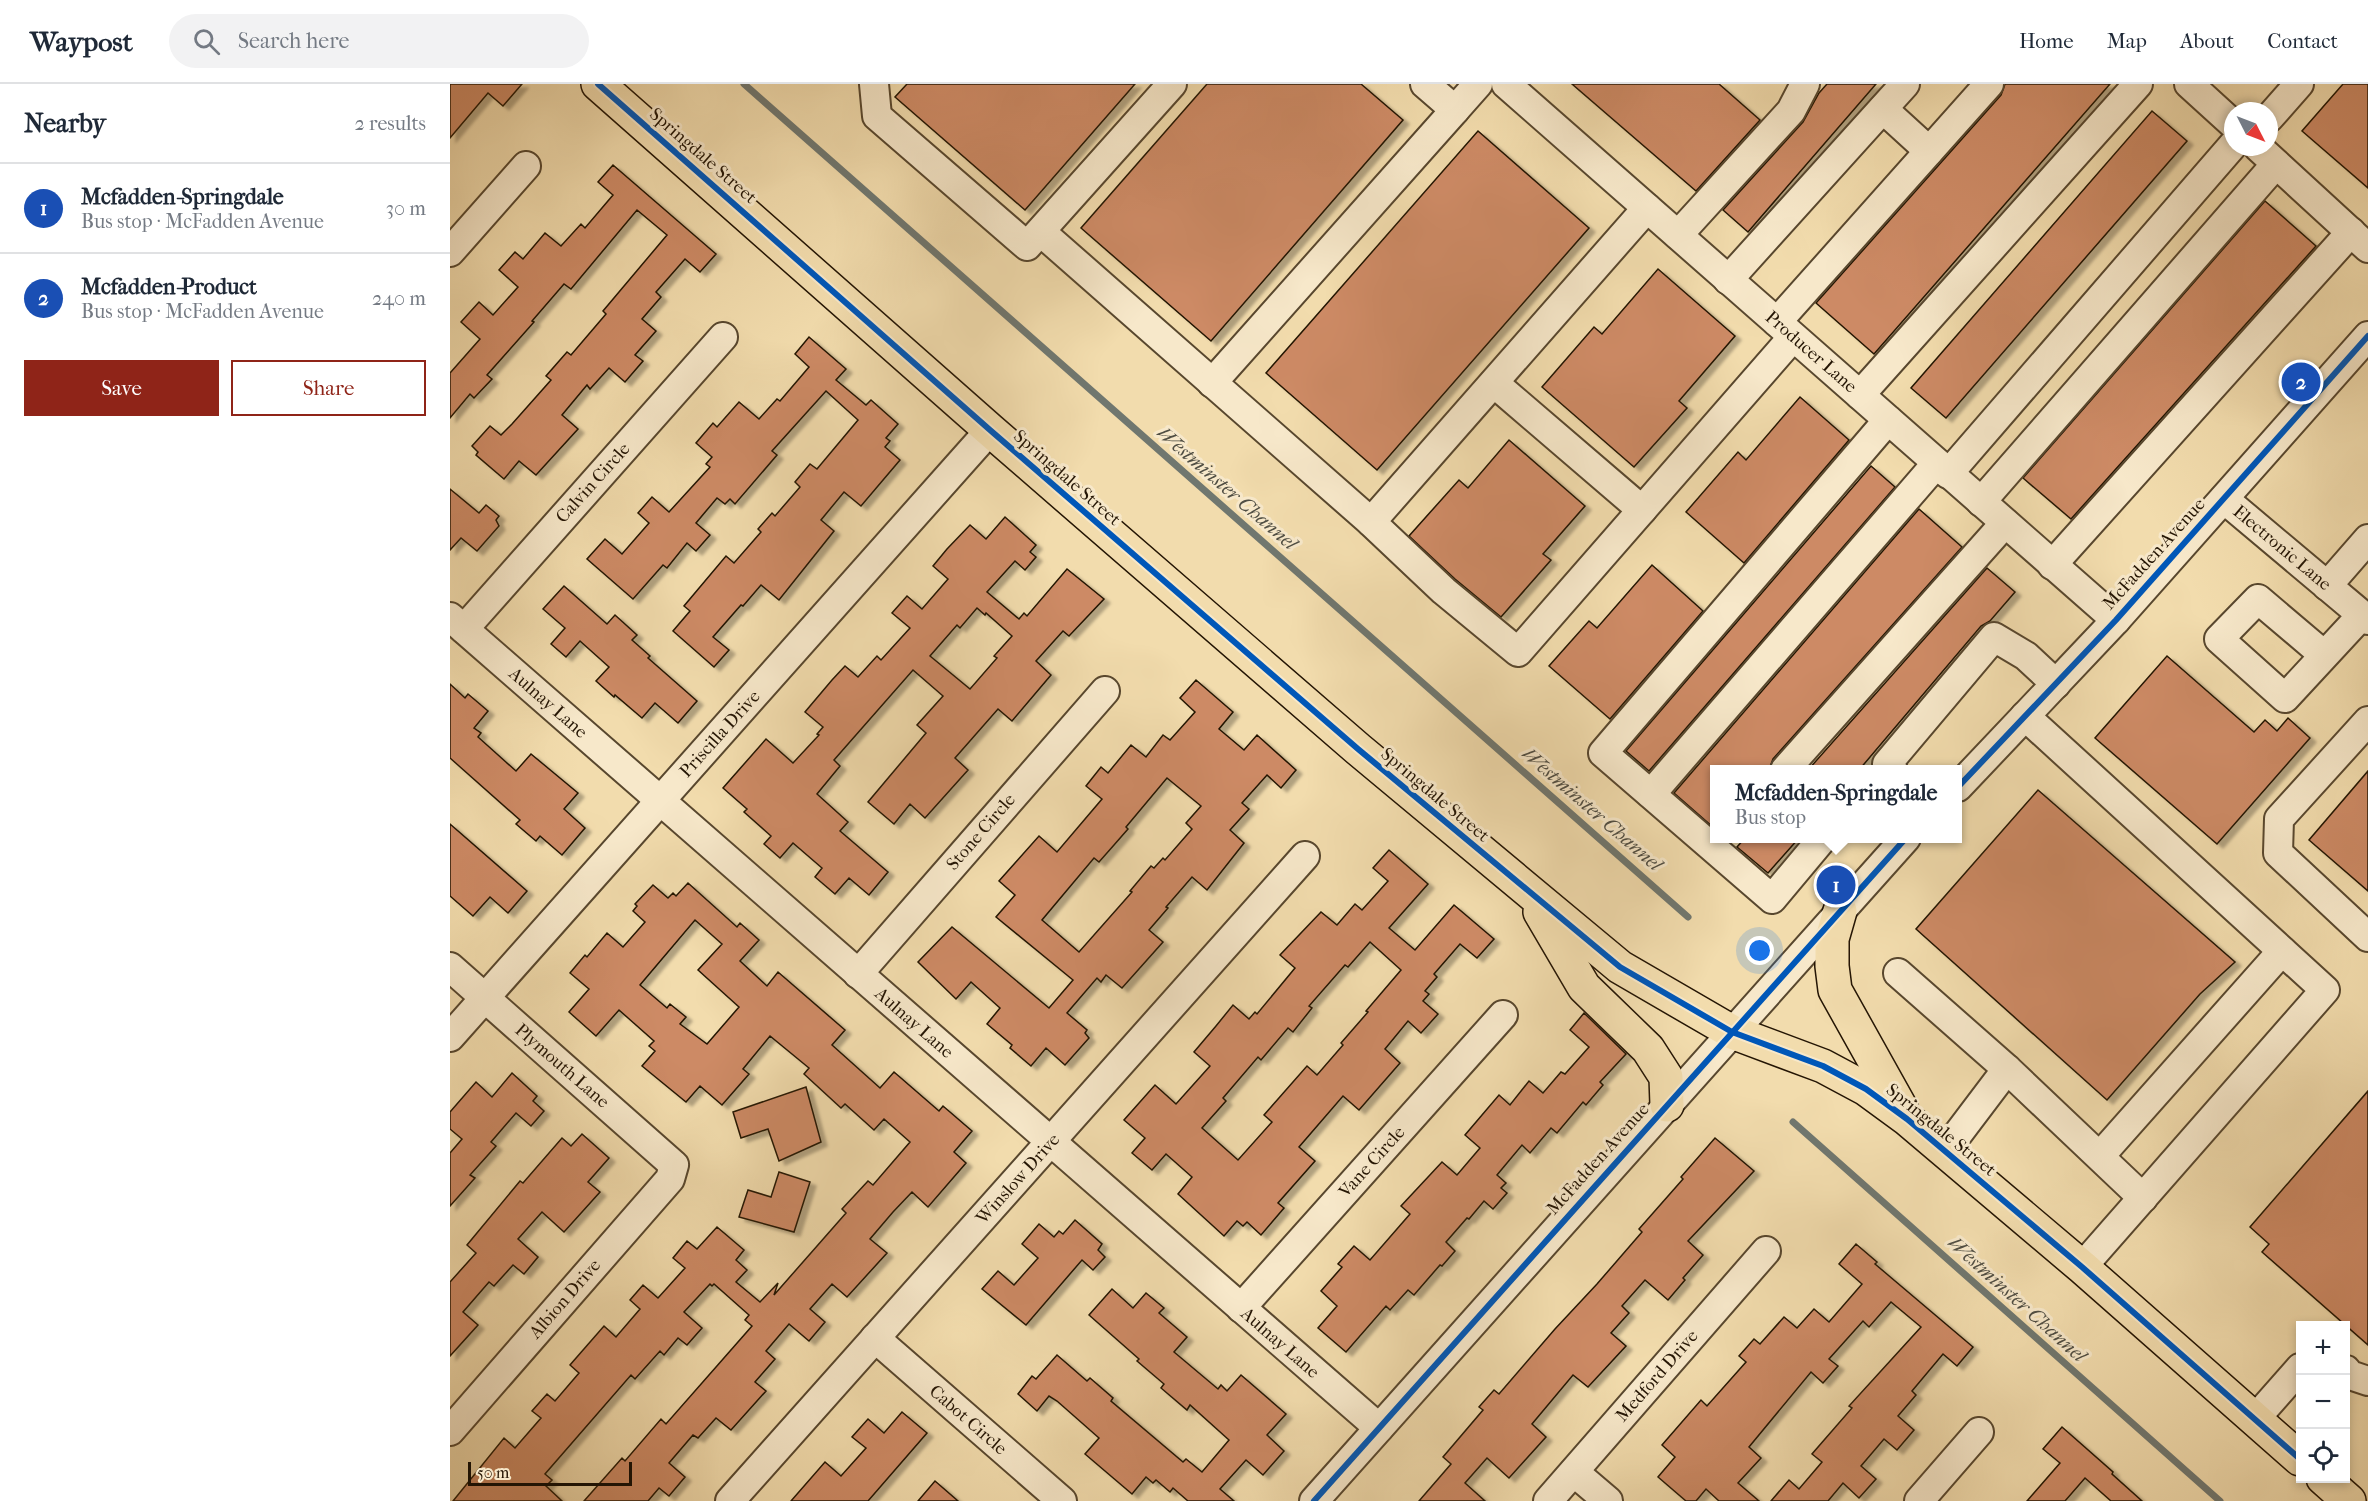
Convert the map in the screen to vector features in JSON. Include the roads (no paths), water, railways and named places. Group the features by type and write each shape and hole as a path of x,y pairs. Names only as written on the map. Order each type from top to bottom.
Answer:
{"main road":[{"name":"Springdale Street","path":"598,84 990,430 1358,749 1620,967 1732,1032 1823,1066 1866,1089 1907,1119 2082,1267 2296,1455"},
{"path":"1526,890 1584,987 1648,1048 1666,1077 1667,1105"},
{"path":"1840,911 1832,939 1835,990 1907,1119"},
{"path":"2328,1483 2349,1501"}],"street":[{"path":"874,84 877,116 1027,246 1172,84"},
{"path":"1425,84 1455,110"},
{"path":"1212,383 1478,84"},
{"name":"Producer Lane","path":"1506,84 2116,620"},
{"path":"1678,236 1791,111 1805,84"},
{"path":"1728,280 1905,84"},
{"path":"1041,232 1371,522 1444,591 1518,652 1642,510 1929,151 1989,84"},
{"path":"1860,395 2138,84"},
{"path":"2189,84 2224,116"},
{"path":"2278,107 2298,84"},
{"path":"1883,109 1929,151"},
{"path":"1651,794 2224,155"},
{"path":"1981,502 2266,156"},
{"path":"2052,564 2360,240 2268,156"},
{"path":"450,252 526,166"},
{"path":"1371,522 1647,208"},
{"name":"McFadden Avenue","path":"1962,783 2116,620 2368,336"},
{"name":"Calvin Circle","path":"457,623 723,338"},
{"path":"1494,383 1642,510"},
{"path":"1710,837 1651,794 1603,753 1888,420"},
{"name":"Priscilla Drive","path":"450,1037 990,430"},
{"name":"Electronic Lane","path":"2223,499 2365,618"},
{"path":"1789,765 2005,523"},
{"path":"2327,586 2368,539"},
{"path":"2324,655 2365,618"},
{"name":"Aulnay Lane","path":"457,623 1379,1428"},
{"path":"1889,765 1994,637 2026,656 2056,684"},
{"name":"Stone Circle","path":"858,974 1105,691"},
{"path":"2025,716 2325,990 2082,1267"},
{"path":"2368,721 2279,819 2278,854 2368,937"},
{"path":"1719,844 1772,899 1819,843"},
{"name":"McFadden Avenue","path":"1314,1501 1901,843"},
{"name":"Winslow Drive","path":"730,1501 1305,856"},
{"path":"2100,1156 2282,951"},
{"name":"Plymouth Lane","path":"450,967 674,1165"},
{"path":"1898,973 2007,1069 2143,1197"},
{"name":"Vane Circle","path":"1240,1308 1503,1016"},
{"path":"1945,1151 2007,1069"},
{"name":"Albion Drive","path":"450,1431 670,1179 674,1165"},
{"name":"Medford Drive","path":"1548,1501 1766,1251"},
{"name":"Cabot Circle","path":"875,1338 1062,1501"},
{"path":"2255,1419 2296,1374"},
{"path":"2350,1375 2368,1381"},
{"path":"1919,1501 1979,1432"},
{"path":"1574,1472 1608,1501"}],"waterway":[{"name":"Westminster Channel","path":"744,84 1688,917"},
{"name":"Westminster Channel","path":"1793,1122 2220,1501"}],"place":[{"name":"Mcfadden-Product","path":"2301,382"},
{"name":"Mcfadden-Springdale","path":"1836,885"}]}
